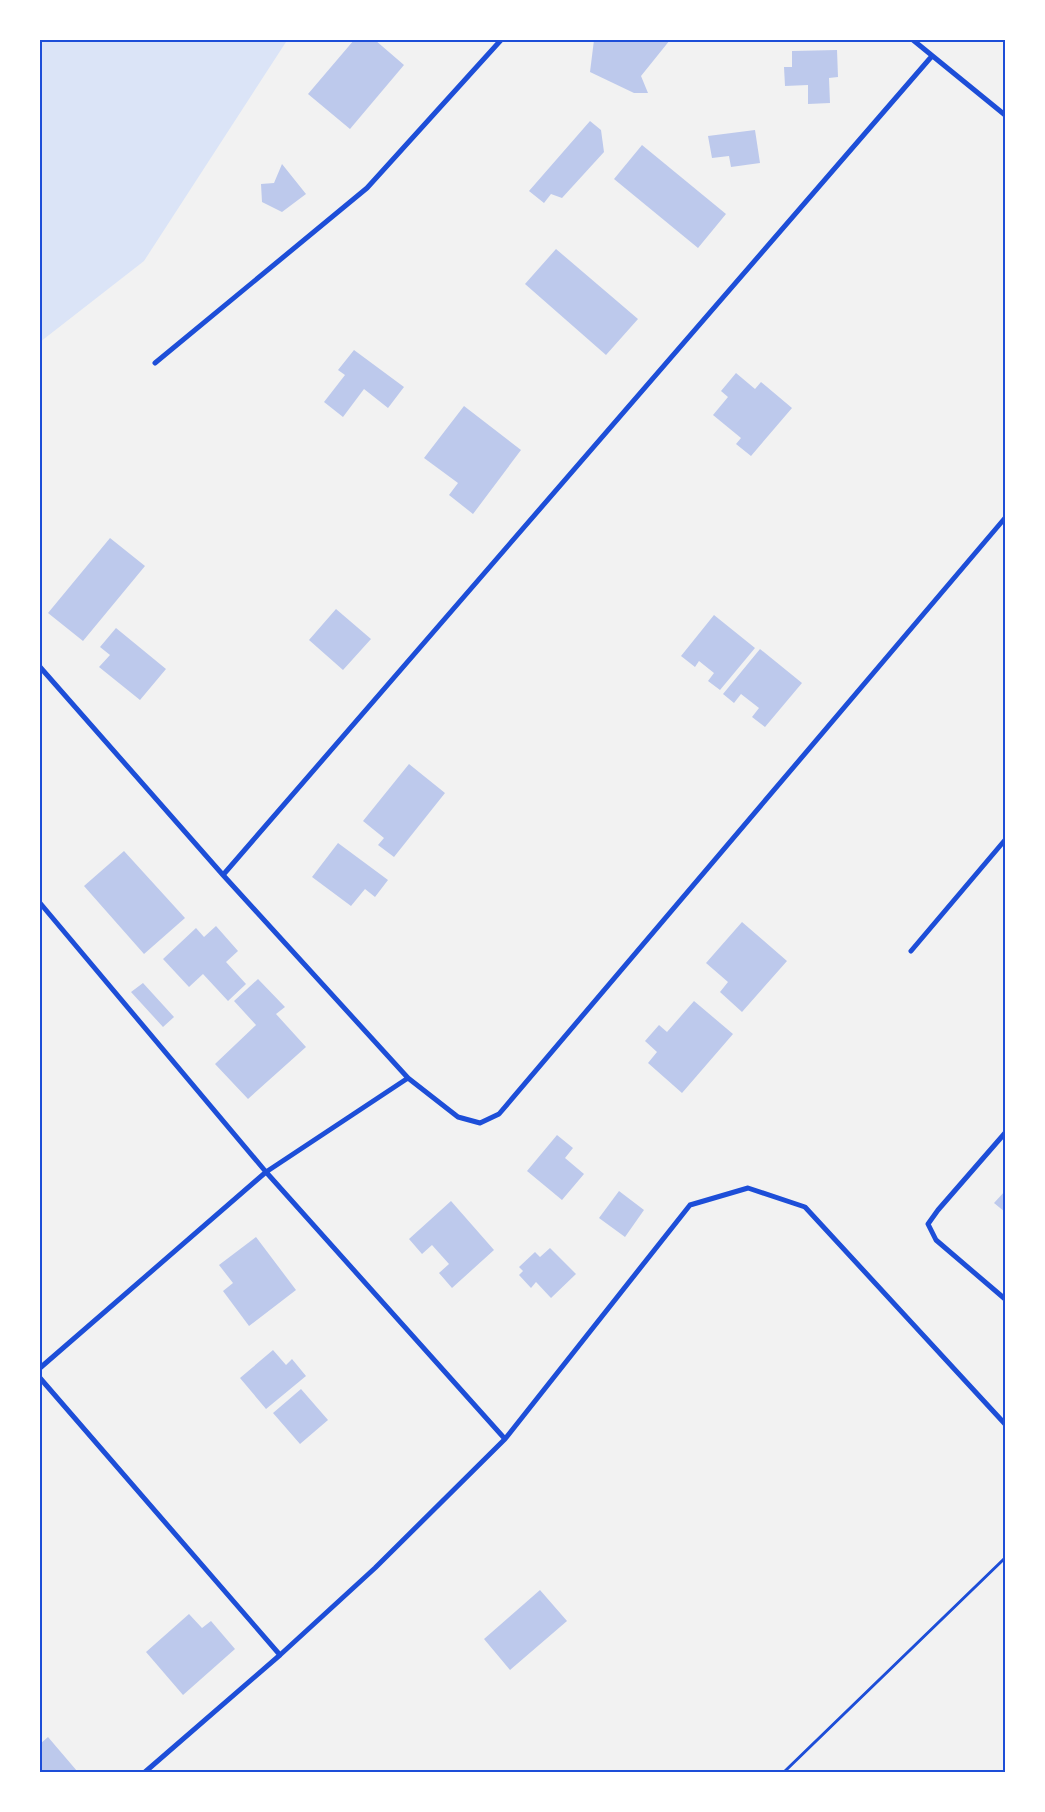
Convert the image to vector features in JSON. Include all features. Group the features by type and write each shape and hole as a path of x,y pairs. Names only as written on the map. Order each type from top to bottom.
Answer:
{"street":[{"path":"155,363 367,188 501,40"},
{"path":"913,40 1005,115"},
{"path":"223,875 932,56"},
{"path":"40,667 223,875 408,1078 458,1117 480,1123 499,1114 1005,518"},
{"path":"912,951 1005,840"},
{"path":"40,903 266,1172 505,1439"},
{"path":"40,1368 266,1172 408,1078"},
{"path":"1005,1133 928,1224 936,1240 1005,1299"},
{"path":"145,1772 280,1655 375,1568 505,1439 690,1205 748,1188 805,1207 1005,1424"},
{"path":"40,1378 280,1655"}],"path":[{"path":"784,1772 1005,1558"}],"shaded area":[{"path":"40,40 285,40 286,42 144,261 40,342"}],"building":[{"path":"354,40 375,40 404,65 350,129 308,94"},
{"path":"594,40 670,40 641,76 648,93 634,93 590,72"},
{"path":"837,50 838,77 829,78 830,103 808,104 808,85 785,86 784,67 792,67 792,51"},
{"path":"590,121 601,130 604,152 562,198 551,194 544,203 529,191"},
{"path":"755,130 760,163 731,167 729,156 712,158 708,136"},
{"path":"642,145 726,214 698,248 614,179"},
{"path":"282,164 306,194 282,212 262,202 261,184 274,183"},
{"path":"556,249 638,319 606,355 525,284"},
{"path":"354,350 404,387 388,408 364,389 343,417 324,402 345,375 338,370"},
{"path":"736,373 755,389 761,382 792,408 751,456 736,444 741,438 713,415 728,397 721,391"},
{"path":"464,406 521,450 473,514 449,495 458,483 424,458"},
{"path":"110,538 145,566 83,641 48,613"},
{"path":"336,609 371,639 343,670 309,640"},
{"path":"714,615 755,648 720,690 708,681 714,673 699,661 695,667 681,656"},
{"path":"116,628 166,669 140,700 99,667 110,655 100,647"},
{"path":"760,649 802,683 765,727 752,717 759,708 741,694 734,703 723,694"},
{"path":"409,764 445,793 394,857 378,845 384,838 363,821"},
{"path":"338,843 388,880 375,897 365,889 351,906 312,877"},
{"path":"124,851 185,918 144,954 84,886"},
{"path":"742,922 787,961 742,1012 720,992 728,982 706,963"},
{"path":"216,926 238,951 226,962 246,984 228,1001 203,974 189,987 163,959 196,928 204,937"},
{"path":"258,979 285,1007 276,1014 306,1047 248,1099 215,1064 256,1025 234,1001"},
{"path":"143,983 174,1017 163,1027 131,992"},
{"path":"694,1001 733,1034 682,1093 648,1063 657,1052 645,1041 659,1025 667,1032"},
{"path":"557,1135 573,1148 565,1158 584,1174 562,1200 527,1171"},
{"path":"619,1191 644,1210 625,1237 599,1218"},
{"path":"1005,1191 1005,1212 994,1203"},
{"path":"451,1201 494,1250 452,1288 439,1273 449,1264 432,1245 422,1254 409,1239"},
{"path":"256,1237 296,1290 249,1326 223,1291 233,1283 219,1265"},
{"path":"550,1248 576,1274 551,1298 536,1282 531,1288 519,1275 523,1271 519,1267 535,1252 540,1257"},
{"path":"273,1350 286,1365 292,1359 306,1376 266,1409 240,1378"},
{"path":"301,1389 328,1420 300,1444 273,1413"},
{"path":"540,1590 567,1621 510,1670 484,1639"},
{"path":"189,1614 202,1628 211,1621 235,1649 183,1695 146,1652"},
{"path":"48,1737 77,1771 40,1772 40,1744"}]}
